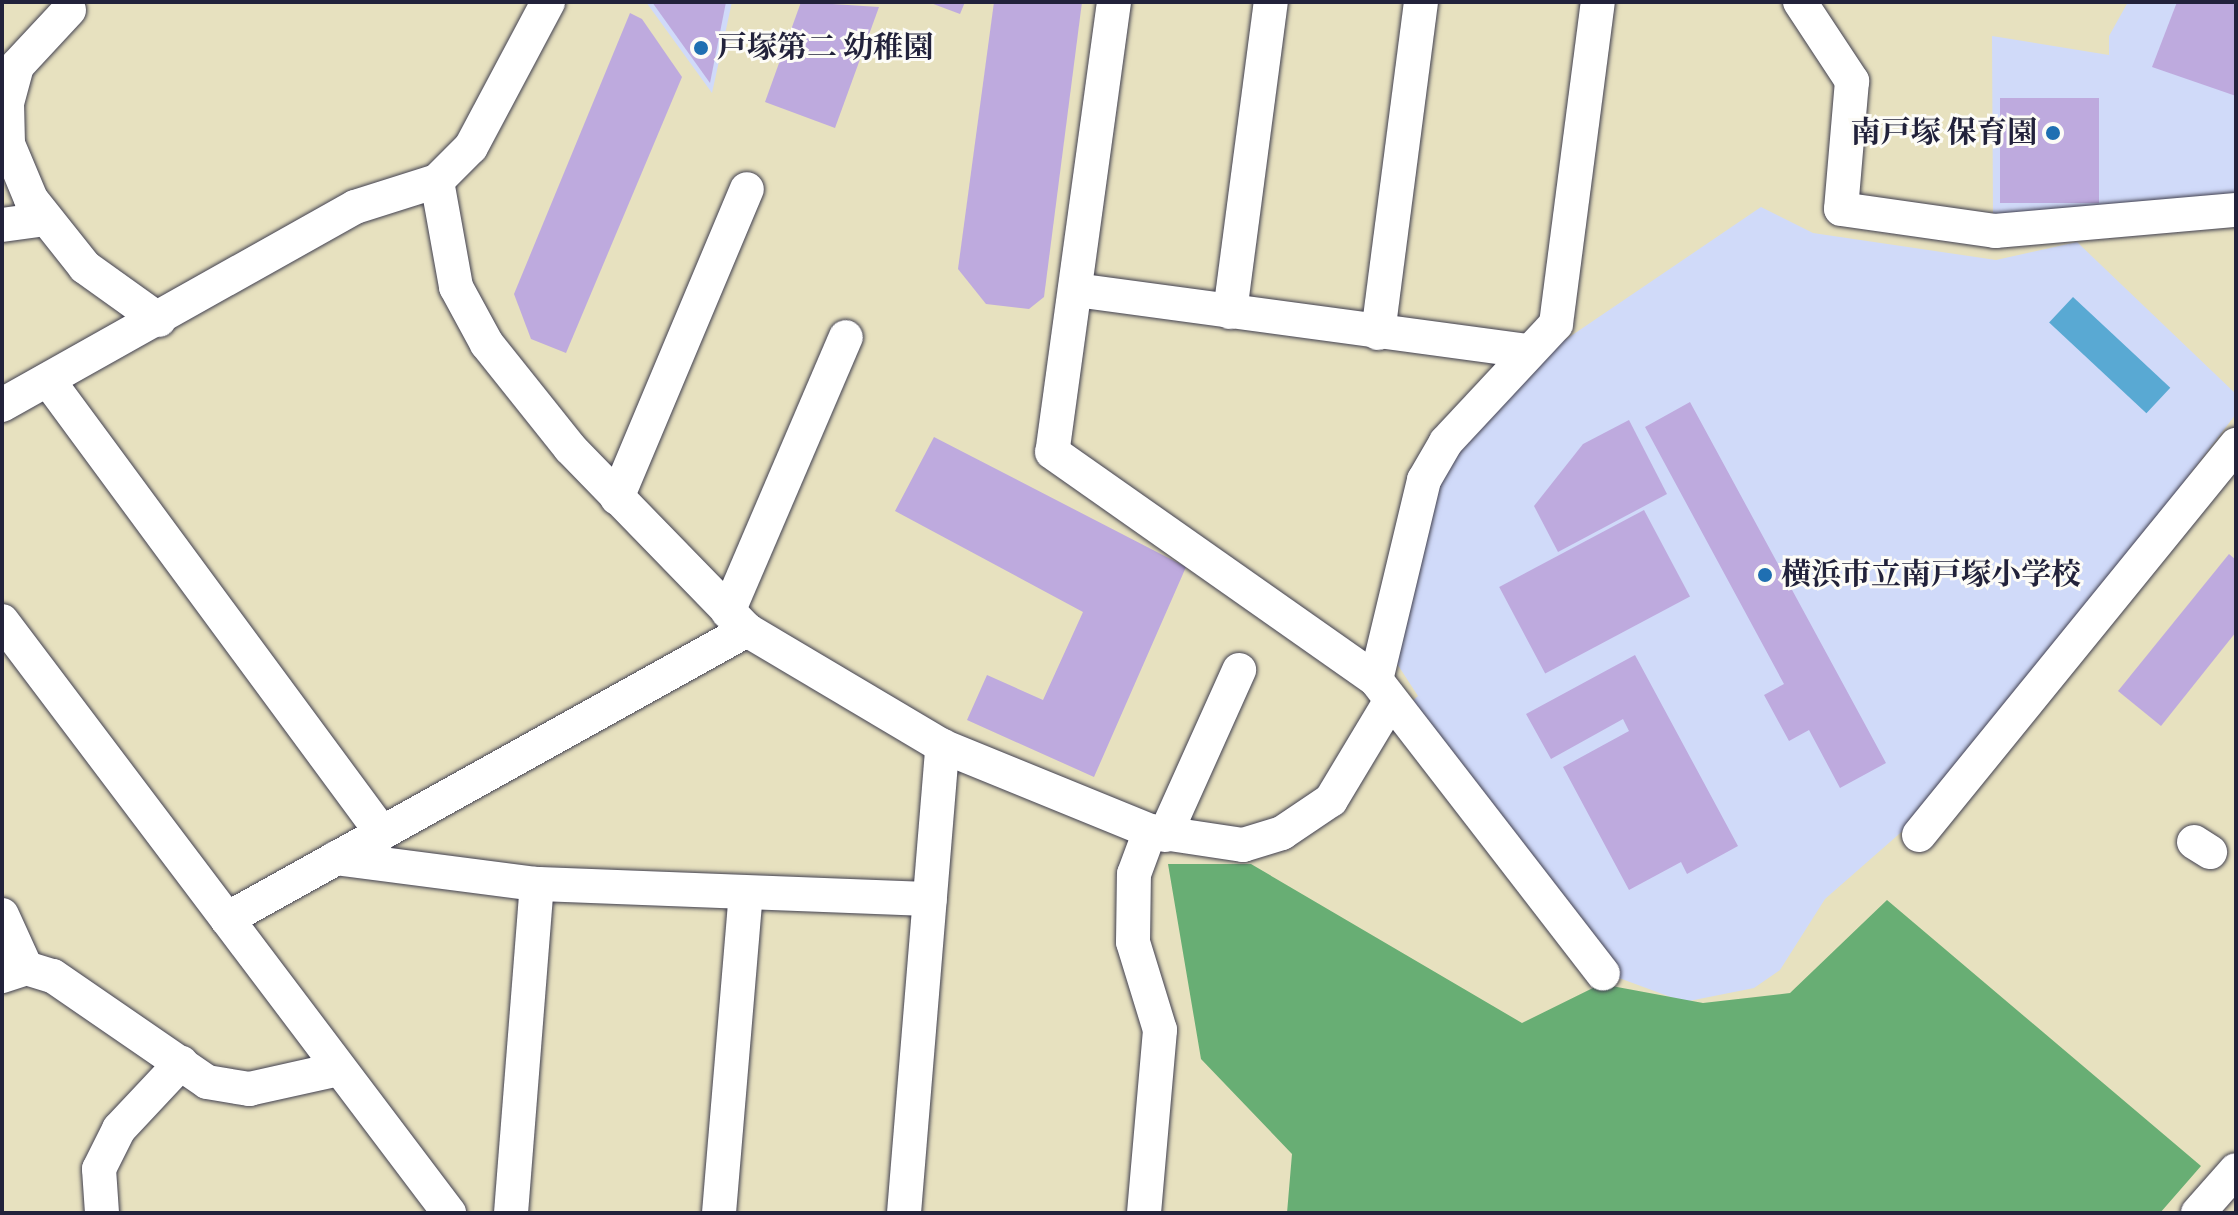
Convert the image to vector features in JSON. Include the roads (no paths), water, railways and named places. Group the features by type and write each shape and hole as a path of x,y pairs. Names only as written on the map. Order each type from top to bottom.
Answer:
{"street":[{"path":"2,405 159,320 355,207 437,181 471,147 548,2"},
{"path":"1114,2 1052,452 1248,583 1382,693 1603,974"},
{"path":"1230,312 1271,2"},
{"path":"1378,333 1421,2"},
{"path":"437,181 456,287 487,344 617,498 738,621 942,746 1157,833 1243,845 1282,833 1331,800 1382,693 1424,480 1446,442 1526,351 1556,324 1598,2"},
{"path":"1800,2 1852,81 1841,209 1995,231 2236,210"},
{"path":"69,10 17,66 7,103 8,144 46,219 85,267 159,320"},
{"path":"617,498 747,189"},
{"path":"2,225 46,219"},
{"path":"1076,290 1526,351"},
{"path":"227,919 382,833 738,621 846,337"},
{"path":"48,380 382,833"},
{"path":"1919,835 2236,445"},
{"path":"2,621 227,919 335,1070 449,1213"},
{"path":"1144,1213 1160,1030 1133,942 1134,874 1239,670"},
{"path":"904,1213 942,746"},
{"path":"336,858 537,884 930,899"},
{"path":"511,1213 537,884"},
{"path":"719,1213 746,893"},
{"path":"2,915 14,972 53,976 115,1013 207,1082 249,1089 335,1070"},
{"path":"102,1213 99,1169 119,1129 181,1063"},
{"path":"2198,1213 2236,1170"}],"water":[{"path":"2073,297 2170,388 2146,413 2049,323"}],"place":[{"name":"戸塚第二 幼稚園","path":"701,48"},
{"name":"南戸塚 保育園","path":"2053,133"},
{"name":"横浜市立南戸塚小学校","path":"1765,575"}]}
